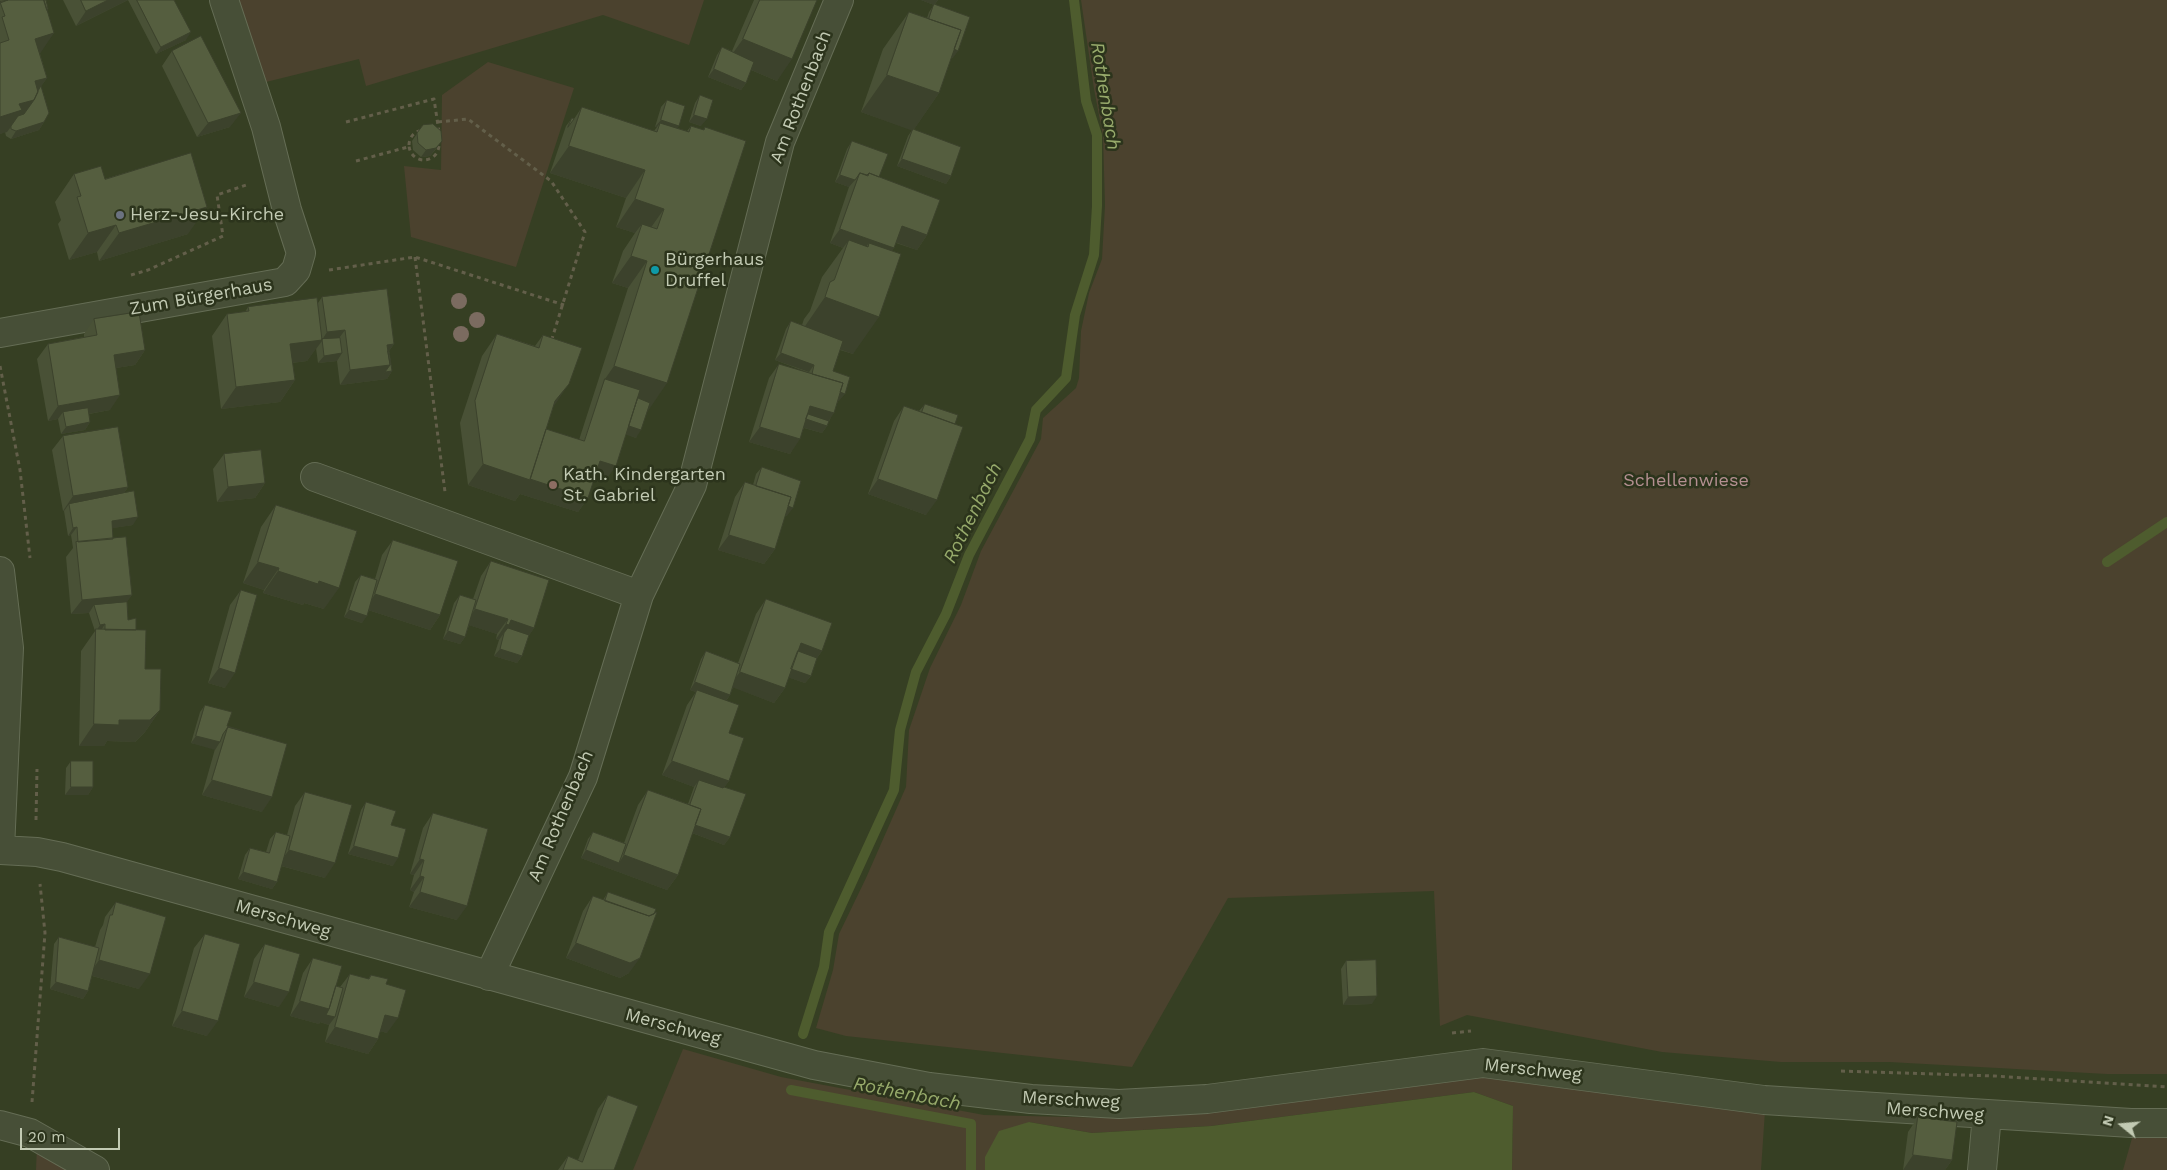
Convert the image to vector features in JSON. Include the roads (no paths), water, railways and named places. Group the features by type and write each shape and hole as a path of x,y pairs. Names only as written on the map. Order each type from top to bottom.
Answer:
{"street":[{"name":"Zum Bürgerhaus","path":"0,334 285,282 296,270 300,253 266,126 224,0"},
{"name":"Am Rothenbach","path":"489,976 582,776 639,595 692,485 780,142 839,0"},
{"path":"315,477 639,595"},
{"path":"0,571 8,648 0,849"},
{"name":"Merschweg","path":"0,849 37,852 62,857 814,1065 929,1087 1031,1099 1119,1104 1207,1099 1482,1063 1764,1100 1987,1115 2167,1124"},
{"path":"1982,1170 1987,1115"},
{"path":"0,1125 30,1133 95,1170"}],"waterway":[{"name":"Rothenbach","path":"803,1034 824,967 829,932 894,790 900,730 916,672 946,614 969,555 1030,439 1036,410 1066,378 1075,315 1094,255 1097,206 1097,135 1086,101 1074,0"},
{"path":"2107,562 2167,522"},
{"name":"Rothenbach","path":"791,1090 971,1124 971,1170"}],"place":[{"name":"Herz-Jesu-Kirche","path":"120,215"},
{"name":"Bürgerhaus Druffel","path":"655,270"},
{"name":"Kath. Kindergarten St. Gabriel","path":"553,485"}],"park label":[{"name":"Schellenwiese","path":"1686,481"}]}
